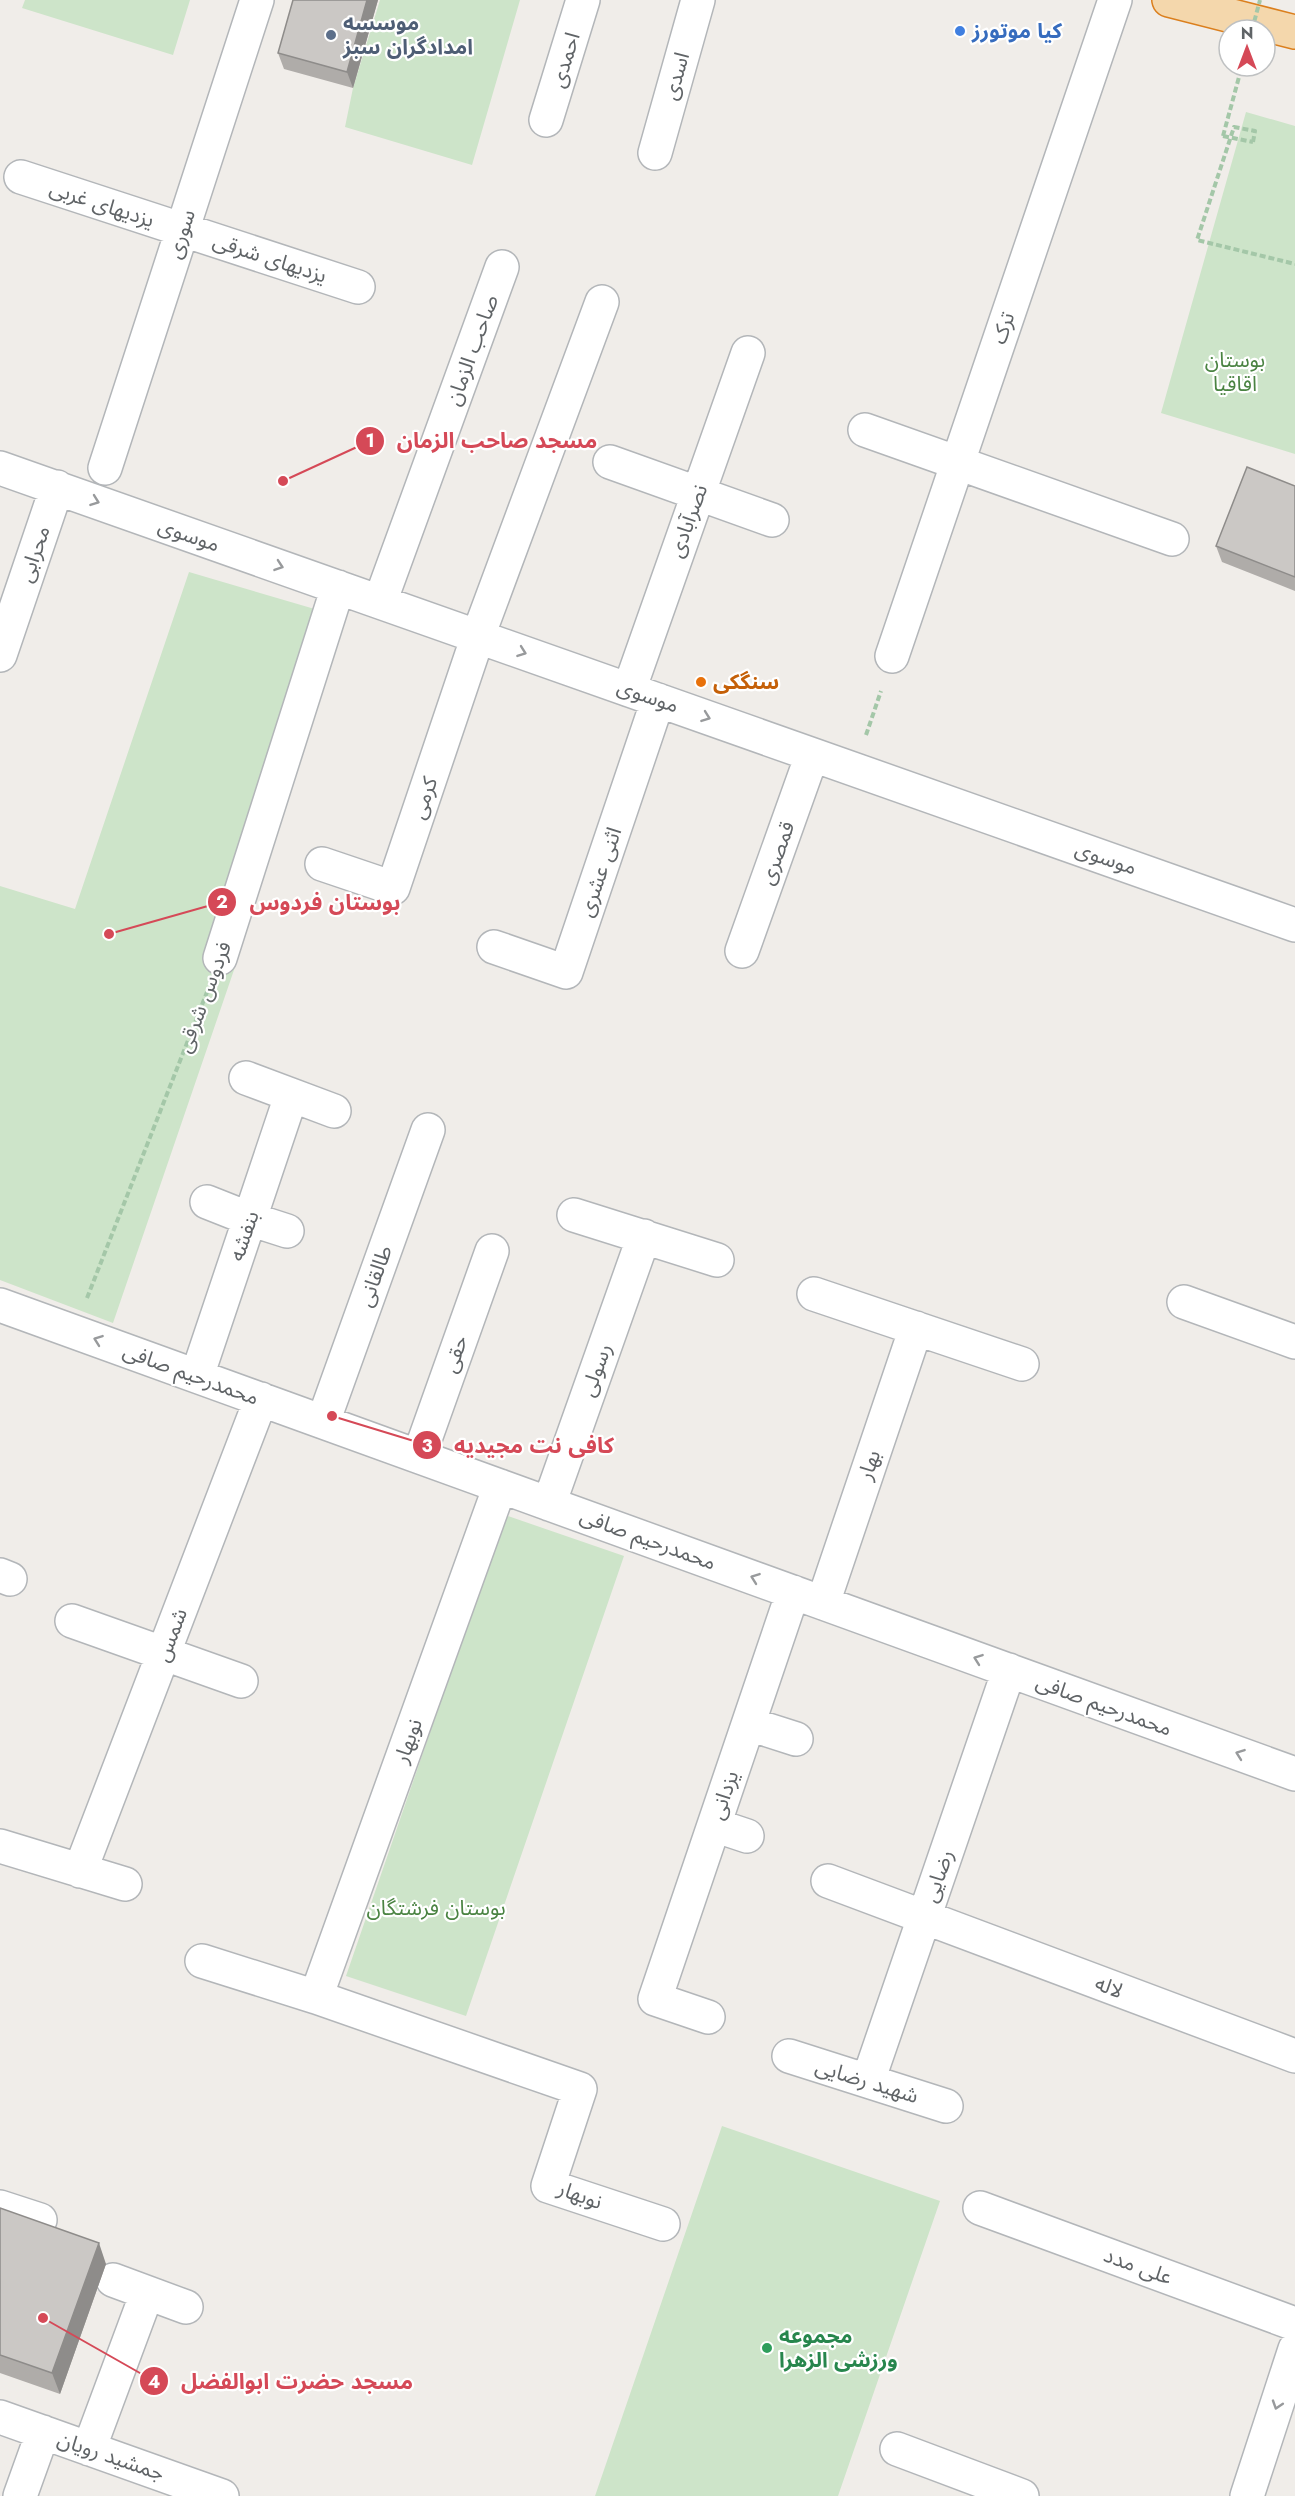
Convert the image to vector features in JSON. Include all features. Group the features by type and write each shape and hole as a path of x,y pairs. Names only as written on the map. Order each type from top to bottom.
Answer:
{"highway":[{"path":"1169,0 1259,23 1295,28"},
{"path":"1169,0 1295,33"}],"street":[{"name":"سوری","path":"105,468 257,0"},
{"name":"احمدی","path":"546,120 583,0"},
{"name":"اسدی","path":"655,153 698,0"},
{"name":"ترک","path":"892,656 1115,0"},
{"name":"یزدیهای غربی","path":"21,177 182,230"},
{"name":"یزدیهای شرقی","path":"182,230 358,287"},
{"name":"صاحب الزمان","path":"380,602 502,267"},
{"path":"478,636 602,302"},
{"name":"نصرآبادی","path":"643,695 698,494 748,353"},
{"path":"865,430 1172,539"},
{"path":"610,462 772,520"},
{"name":"موسوی","path":"0,468 1295,925"},
{"name":"محرابی","path":"0,655 57,488"},
{"name":"فردوس شرقی","path":"220,958 338,587"},
{"name":"کرمی","path":"322,864 393,888 478,636"},
{"name":"اثنی عشری","path":"494,947 566,972 643,695"},
{"name":"قمصری","path":"742,951 812,755"},
{"path":"246,1078 334,1111"},
{"name":"بنفشه","path":"197,1377 291,1096"},
{"name":"طالقانی","path":"323,1422 428,1130"},
{"path":"207,1202 287,1231"},
{"path":"573,1215 717,1260"},
{"name":"رسولی","path":"549,1504 644,1236"},
{"name":"حقی","path":"419,1456 492,1251"},
{"path":"814,1294 1022,1364"},
{"path":"1184,1302 1295,1342"},
{"name":"محمدرحیم صافی","path":"2,1311 73,1331 1295,1774"},
{"name":"بهار","path":"808,1597 916,1328"},
{"name":"شمس","path":"80,1870 261,1399"},
{"name":"نوبهار","path":"316,1997 500,1486"},
{"name":"یزدانی","path":"708,2017 655,1999 749,1724 808,1597"},
{"path":"72,1621 242,1681"},
{"name":"رضایی","path":"868,2081 1009,1670"},
{"path":"749,1724 796,1739"},
{"path":"714,1825 747,1836"},
{"path":"0,1846 125,1884"},
{"name":"لاله","path":"828,1881 1295,2056"},
{"name":"نوبهار","path":"202,1961 316,1997 580,2089 548,2186 663,2224"},
{"name":"شهید رضایی","path":"789,2056 946,2106"},
{"path":"0,2207 40,2220"},
{"name":"علی مدد","path":"980,2208 1295,2324"},
{"path":"113,2280 186,2307"},
{"path":"89,2449 147,2293"},
{"path":"1247,2496 1295,2349"},
{"name":"جمشید رویان","path":"0,2417 89,2449 163,2486 222,2496"},
{"path":"20,2496 43,2432"},
{"path":"897,2449 1022,2496"}],"path":[{"path":"1255,18 1260,0"},
{"path":"1239,78 1222,136 1231,138 1253,142 1255,132 1234,127 1231,138 1197,240 1295,264"},
{"path":"855,770 892,656"},
{"name":"فردوس شرقی","path":"73,1331 220,958"}],"green space":[{"path":"25,0 190,0 173,55 22,8"},
{"path":"380,0 520,0 472,165 345,127 353,88"},
{"name":"بوستان اقاقیا","path":"1246,112 1295,126 1295,454 1161,413"},
{"path":"189,572 318,610 210,959 235,967 113,1323 0,1280 0,886 75,909"},
{"name":"بوستان فرشتگان","path":"505,1515 624,1556 466,2016 346,1976"},
{"name":"مجموعه ورزشی الزهرا","path":"722,2126 940,2201 838,2496 595,2496"}],"building":[{"name":"موسسه امدادگران سبز","path":"293,0 367,0 347,72 278,53"},
{"path":"1247,467 1295,486 1295,577 1216,546"},
{"path":"0,2208 99,2243 52,2373 0,2355"}],"place":[{"name":"کیا موتورز","path":"960,31"},
{"name":"موسسه امدادگران سبز","path":"331,35"},
{"name":"مسجد صاحب الزمان","path":"283,481"},
{"name":"سنگکی","path":"701,682"},
{"name":"بوستان فردوس","path":"109,934"},
{"name":"کافی نت مجیدیه","path":"332,1416"},
{"name":"مسجد حضرت ابوالفضل","path":"43,2318"},
{"name":"مجموعه ورزشی الزهرا","path":"767,2348"}]}
